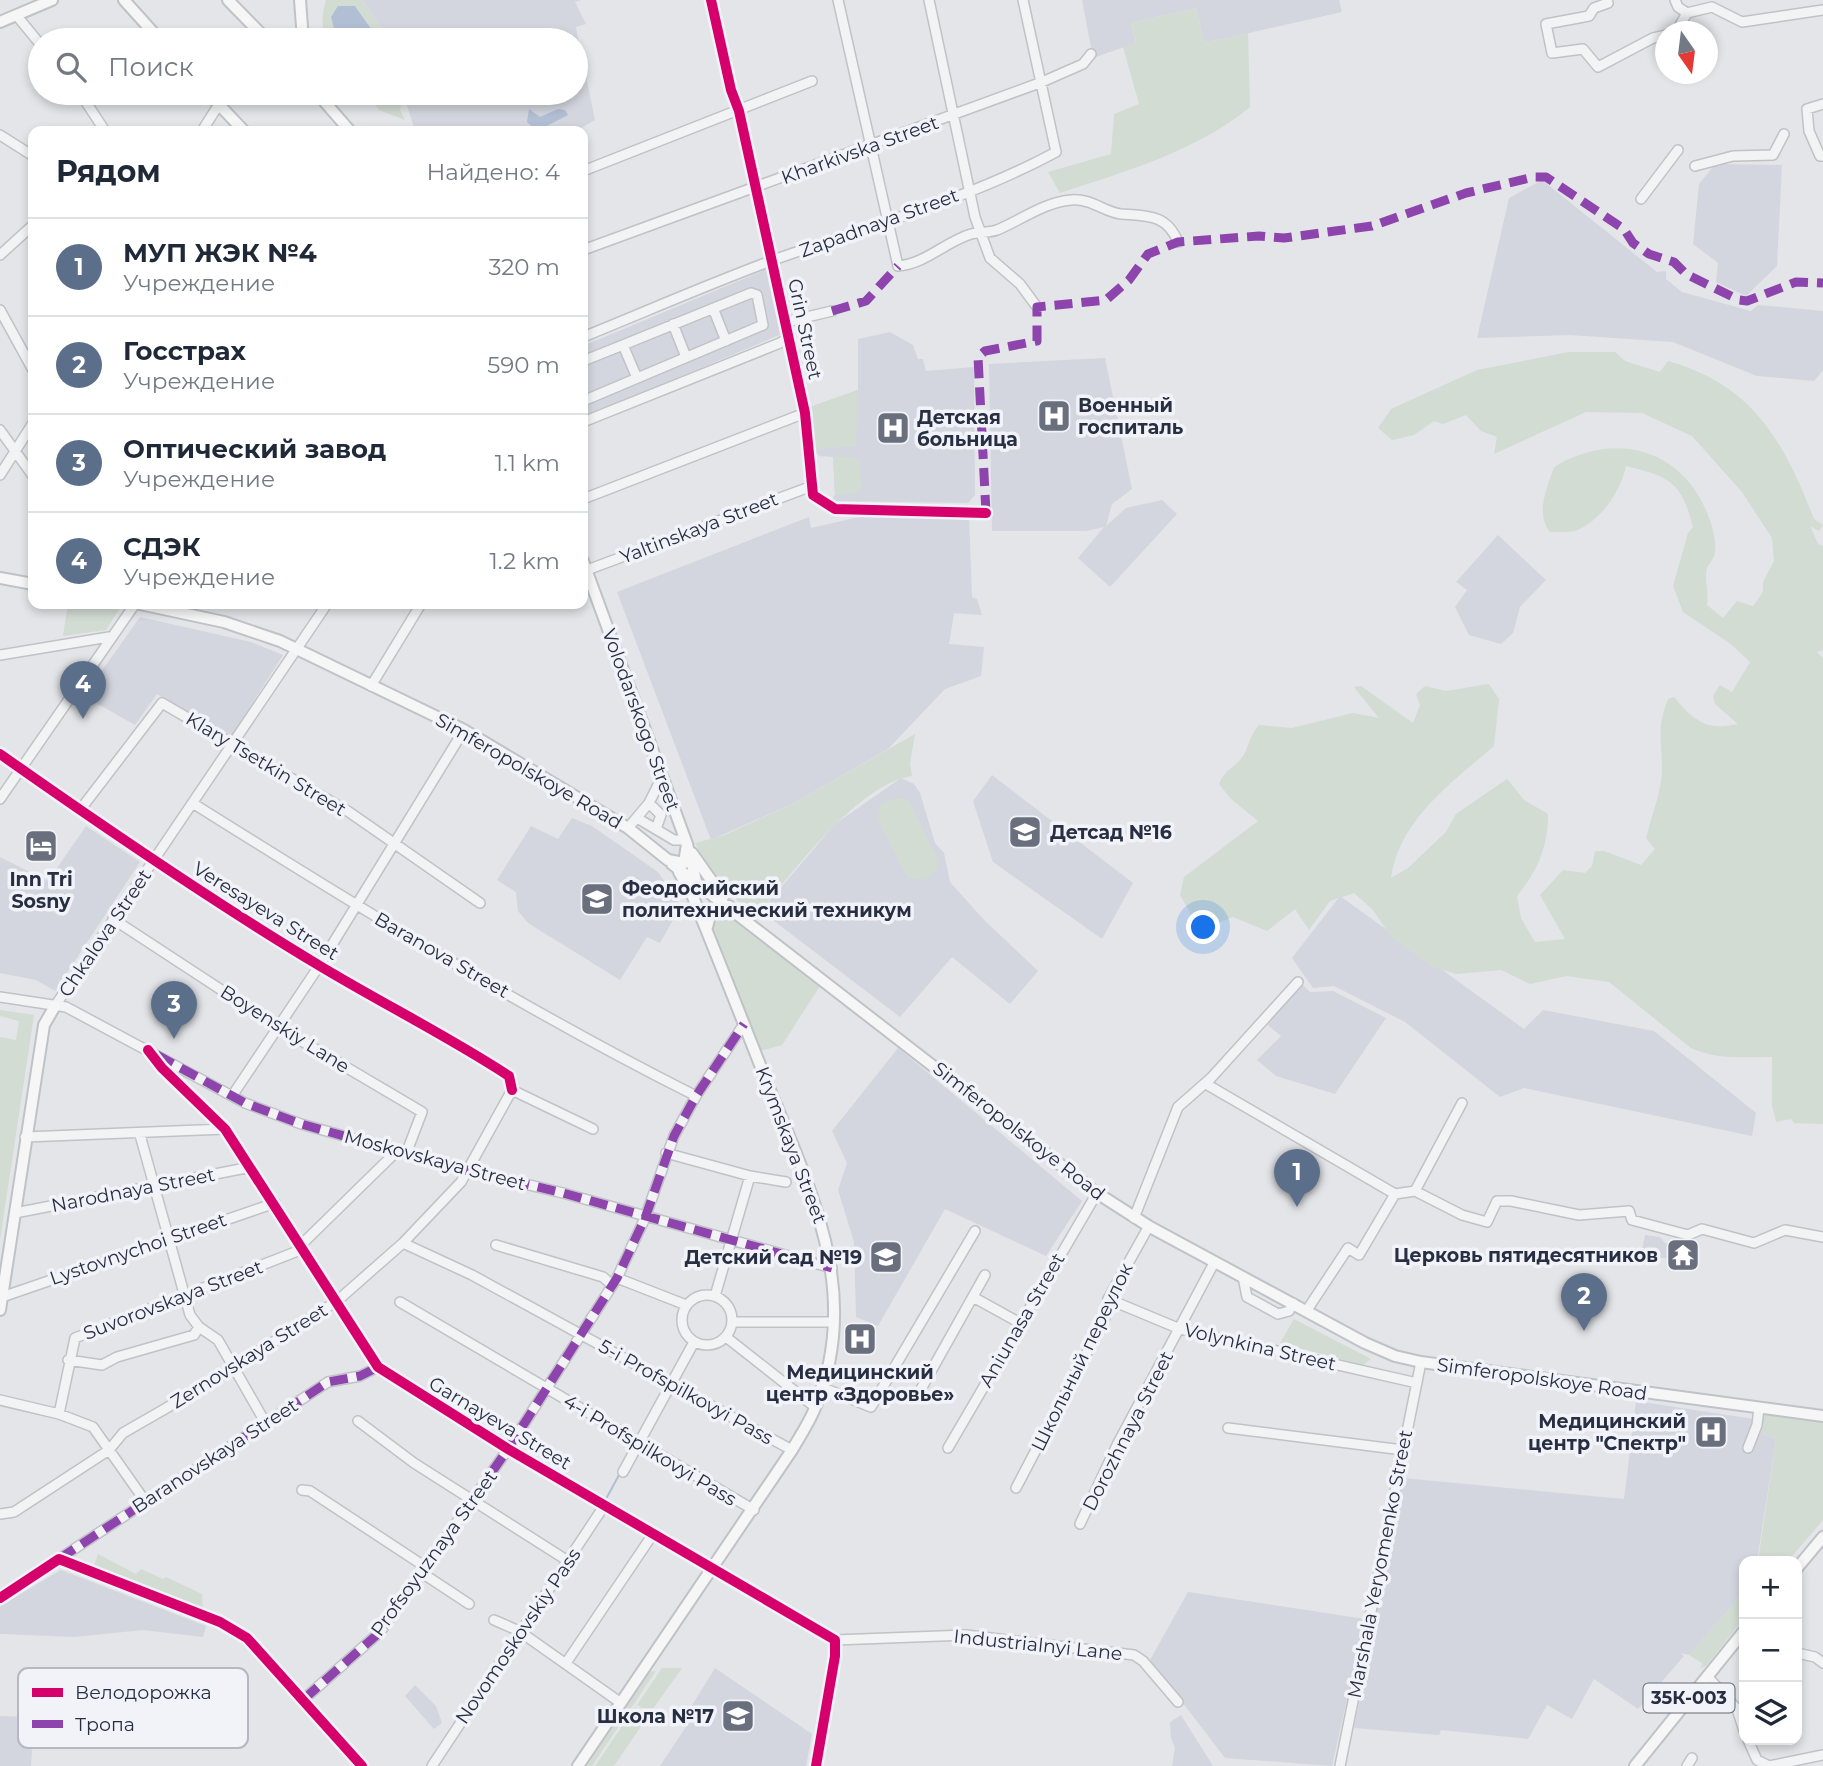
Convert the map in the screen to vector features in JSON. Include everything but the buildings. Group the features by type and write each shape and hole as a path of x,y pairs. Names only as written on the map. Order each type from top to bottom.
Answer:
{"main road":[{"path":"0,22 52,0"},
{"path":"124,0 149,28"},
{"path":"228,0 255,28"},
{"path":"300,0 302,28"},
{"path":"220,105 239,126"},
{"path":"328,105 346,126"},
{"name":"Volodarskogo Street","path":"588,574 686,842 695,880"},
{"path":"0,578 28,583"},
{"name":"Simferopolskoye Road","path":"177,609 262,633 464,730 628,828 1097,1193 1134,1218 1214,1263 1365,1343 1395,1356 1421,1362 1823,1416"},
{"path":"671,862 684,863 686,842"},
{"path":"686,842 730,907"},
{"path":"671,862 690,888 707,930"},
{"name":"Krymskaya Street","path":"578,1766 754,1510 792,1450 816,1407 834,1322 832,1268 813,1196 707,930 695,880"},
{"path":"707,930 712,908 730,907"},
{"name":"Chkalova Street","path":"0,1310 2,1276 15,1213 44,1025 55,1006"},
{"path":"1802,1562 1823,1537"},
{"name":"35К-003","path":"1635,1766 1739,1637"}],"street":[{"name":"Grin Street","path":"711,0 773,260 805,413 812,486"},
{"path":"838,0 898,266 910,265 972,234 982,234 1072,200 1095,203 1111,213 1156,217 1171,226 1178,242"},
{"path":"929,0 969,191 990,258 1020,284 1037,307"},
{"path":"1035,0 1024,2 1042,82"},
{"path":"1607,0 1608,3 1594,8 1589,16 1546,24 1552,53 1583,49 1598,67 1655,38"},
{"path":"1675,0 1678,7 1687,13"},
{"path":"1682,21 1687,13 1712,7 1742,22 1823,10"},
{"path":"17,16 28,29"},
{"name":"Kharkivska Street","path":"588,248 1042,82 1083,64 1091,54"},
{"path":"588,169 812,80"},
{"name":"Zapadnaya Street","path":"588,335 773,260 969,191 1027,168 1056,152 1042,82"},
{"path":"1823,104 1807,109 1809,131 1820,156 1823,156"},
{"path":"88,105 102,126"},
{"path":"205,126 217,105"},
{"path":"1695,166 1734,156 1773,155 1784,134"},
{"path":"0,135 28,153"},
{"path":"1641,199 1678,150"},
{"path":"0,255 28,232"},
{"path":"588,359 751,293 757,295 763,325 588,399"},
{"path":"713,308 726,341"},
{"path":"0,310 28,361"},
{"path":"588,420 780,343 786,339 786,322 832,311"},
{"path":"673,324 686,357"},
{"path":"623,345 637,378"},
{"path":"588,497 805,413"},
{"path":"0,430 28,469"},
{"path":"0,475 28,432"},
{"path":"812,486 813,495 835,509 986,513"},
{"name":"Yaltinskaya Street","path":"588,565 812,486"},
{"path":"0,799 109,637 133,609"},
{"name":"Chkalova Street","path":"55,1006 235,743 288,658 296,651 324,609"},
{"path":"371,686 418,609"},
{"path":"0,655 109,637"},
{"name":"Klary Tsetkin Street","path":"80,810 162,703 235,743 349,812 480,903"},
{"path":"232,1096 396,845 464,730"},
{"name":"Veresayeva Street","path":"0,754 154,862 319,966 420,1025 468,1048 509,1076 512,1090"},
{"path":"628,828 649,803 662,777"},
{"path":"649,803 661,815 656,830"},
{"name":"Baranova Street","path":"194,804 356,905 628,1062 696,1096"},
{"path":"637,818 674,840 686,842"},
{"name":"Boyenskiy Lane","path":"113,919 278,1027 422,1112 401,1152"},
{"path":"1134,1218 1178,1107 1206,1084 1298,982"},
{"name":"Moskovskaya Street","path":"0,997 65,1007 232,1096 300,1124 466,1170 563,1192 730,1242 832,1268"},
{"name":"Profsoyuznaya Street","path":"304,1699 380,1632 508,1449 614,1281 645,1217 665,1165 666,1153 696,1096 744,1024"},
{"name":"Garnayeva Street","path":"148,1050 162,1068 225,1129 378,1367 508,1449 835,1640"},
{"path":"1206,1084 1395,1194 1415,1191 1462,1215 1487,1222 1497,1201 1511,1201 1579,1215 1629,1212 1632,1220 1688,1235 1702,1229 1755,1243 1785,1230 1823,1237"},
{"path":"512,1090 593,1129"},
{"name":"Zernovskaya Street","path":"0,1514 14,1512 109,1450 123,1433 233,1368 337,1301 403,1242 461,1182 512,1090"},
{"path":"1415,1191 1462,1103"},
{"path":"25,1137 140,1135 225,1129"},
{"path":"140,1135 171,1238 190,1315 199,1327 218,1340 265,1422"},
{"name":"Suvorovskaya Street","path":"59,1413 68,1360 75,1338 302,1247 401,1152"},
{"path":"666,1153 750,1176 786,1182"},
{"name":"Narodnaya Street","path":"15,1213 251,1167"},
{"path":"715,1296 750,1176"},
{"name":"Aniunasa Street","path":"948,1448 1097,1193"},
{"path":"1307,1310 1348,1248 1359,1255 1395,1194"},
{"name":"Lystovnychoi Street","path":"2,1297 275,1203"},
{"name":"Школьный переулок","path":"1016,1488 1105,1318 1108,1298 1149,1226"},
{"path":"821,1387 872,1407 975,1231"},
{"name":"5-i Profspilkovyi Pass","path":"403,1242 472,1275 792,1450"},
{"path":"496,1245 686,1305"},
{"name":"Dorozhnaya Street","path":"1080,1524 1118,1443 1214,1263"},
{"path":"916,1398 985,1275"},
{"path":"1242,1277 1247,1297 1278,1314 1289,1311 1293,1304"},
{"path":"705,1294 725,1301 732,1322 726,1337 711,1345 694,1342 681,1325 686,1305 705,1294"},
{"path":"973,1297 1020,1323"},
{"name":"Volynkina Street","path":"1108,1298 1180,1329 1417,1384"},
{"name":"4-i Profspilkovyi Pass","path":"400,1301 639,1445 754,1510"},
{"path":"732,1322 834,1322"},
{"path":"68,1360 102,1365 117,1356 194,1335 199,1327"},
{"path":"726,1337 816,1407"},
{"path":"623,1472 694,1342"},
{"name":"Marshala Yeryomenko Street","path":"1340,1766 1421,1362"},
{"name":"Baranovskaya Street","path":"0,1598 328,1382 360,1376 378,1367"},
{"path":"0,1401 59,1413 93,1427 145,1502"},
{"path":"1748,1448 1757,1425 1759,1408"},
{"path":"358,1421 414,1462 568,1561"},
{"path":"1228,1428 1403,1450"},
{"path":"302,1490 310,1491 421,1564 425,1575 469,1604"},
{"name":"Novomoskovskiy Pass","path":"432,1766 604,1506"},
{"path":"566,1663 653,1534"},
{"path":"59,1559 220,1622 247,1638 362,1766"},
{"path":"494,1620 519,1631 621,1703"},
{"name":"Industrialnyi Lane","path":"835,1640 966,1635 1134,1655 1143,1661 1178,1702"},
{"path":"816,1766 835,1656 835,1640"},
{"path":"1802,1654 1815,1657 1823,1663"},
{"path":"1707,1676 1737,1709 1739,1715"},
{"path":"1750,1745 1757,1760 1769,1766 1823,1755"}],"shaded area":[{"path":"326,0 362,0 382,28 371,28 355,6 338,6 336,28 323,28"},
{"path":"362,0 581,0 575,2 586,24 576,28 382,28"},
{"path":"1082,0 1339,0 1342,12 1204,43 1196,8 1131,23 1136,43 1093,58"},
{"path":"1196,8 1204,43 1248,33 1250,107 1207,136 1159,159 1060,193 1048,172 1111,154 1114,114 1139,104 1123,47 1136,42 1131,23"},
{"path":"588,86 595,120 585,126 413,126 407,105 588,105"},
{"path":"375,105 401,105 400,110 405,120 379,110"},
{"path":"1715,164 1782,165 1777,266 1746,296 1716,282 1718,263 1693,244 1699,184"},
{"path":"1542,180 1657,272 1666,271 1666,279 1682,292 1751,311 1758,305 1823,311 1823,370 1814,381 1757,376 1673,342 1570,335 1477,338 1509,198"},
{"path":"767,269 784,333 588,416 588,344"},
{"name":"Детская больница","path":"890,332 913,345 918,359 923,359 926,371 974,367 975,495 968,503 832,501 835,494 833,457 819,456 813,449 810,407 858,390 858,339"},
{"path":"1569,352 1615,352 1625,361 1660,372 1668,361 1697,371 1722,385 1761,419 1777,441 1814,519 1823,525 1819,531 1810,526 1818,544 1823,546 1823,650 1817,652 1823,658 1823,1124 1794,1123 1791,1119 1776,1122 1772,1106 1772,1057 1721,1056 1691,1048 1609,982 1566,976 1530,984 1501,970 1457,974 1433,967 1392,938 1373,910 1354,893 1330,901 1309,930 1295,909 1267,931 1233,917 1213,925 1191,914 1180,895 1184,877 1258,821 1230,798 1219,784 1244,755 1259,725 1292,728 1353,713 1379,718 1354,687 1361,686 1413,723 1420,705 1416,694 1425,686 1446,691 1489,684 1499,699 1494,746 1445,788 1416,820 1396,857 1391,878 1408,868 1446,832 1456,814 1507,779 1524,800 1548,814 1546,837 1540,858 1531,877 1517,896 1521,918 1535,942 1565,939 1540,895 1563,870 1585,873 1592,866 1595,851 1604,851 1641,865 1655,849 1646,838 1660,786 1660,734 1668,699 1674,697 1694,718 1709,725 1738,724 1715,704 1713,696 1720,685 1732,692 1750,662 1731,644 1683,612 1673,586 1688,533 1693,527 1684,500 1672,483 1626,466 1615,494 1595,519 1578,530 1568,532 1550,532 1546,525 1543,509 1546,492 1554,467 1579,455 1603,449 1627,449 1649,454 1669,464 1687,480 1702,501 1712,527 1715,550 1706,572 1707,605 1723,618 1737,601 1753,606 1763,592 1763,582 1774,561 1772,538 1742,492 1692,436 1642,413 1586,412 1494,454 1497,437 1481,431 1466,415 1443,424 1434,421 1414,435 1392,440 1378,428 1391,409 1477,370"},
{"name":"Военный госпиталь","path":"1105,358 1132,489 1112,504 1106,526 1126,508 1162,500 1177,514 1110,587 1078,558 1104,527 1086,531 992,531 989,364"},
{"path":"858,390 856,446 813,449 810,407"},
{"path":"833,456 860,459 861,489 857,493 835,495"},
{"path":"868,515 969,517 972,597 977,599 982,615 954,613 949,644 984,647 981,676 945,689 888,749 796,802 711,840 617,592 809,517 811,528"},
{"path":"1498,535 1546,580 1520,607 1513,633 1501,644 1469,635 1455,607 1467,590 1456,582"},
{"path":"67,609 119,609 106,630 63,636"},
{"path":"140,617 251,642 283,655 230,738 157,694 135,725 84,696"},
{"path":"915,734 910,763 912,776 869,795 848,813 806,856 756,916 721,883 695,843 725,835 796,802"},
{"name":"Детсад №16","path":"992,775 1133,883 1102,939 993,862 973,801"},
{"path":"901,778 914,784 920,793 935,843 944,853 950,882 984,920 1038,971 1010,1004 952,957 900,1017 761,911 835,824"},
{"path":"904,798 910,802 939,862 935,872 924,880 907,877 878,819 880,805 892,799"},
{"name":"Феодосийский политехнический техникум","path":"572,818 592,826 658,872 681,906 660,943 647,937 620,980 528,923 518,911 516,892 497,880 531,826 558,839"},
{"path":"86,826 140,862 55,991 36,980 0,973 0,857 48,881"},
{"path":"1340,896 1524,1029 1543,1010 1654,1031 1756,1113 1752,1136 1524,1088 1500,1097 1405,1022 1334,986 1313,988 1292,958"},
{"path":"725,910 822,983 782,1045 760,1051 711,923 713,916"},
{"path":"1302,984 1310,992 1333,991 1386,1018 1335,1094 1276,1076 1257,1060 1281,1036 1264,1022"},
{"path":"0,1010 34,1015 0,1240 0,1037 16,1040 19,1021 0,1016"},
{"path":"898,1048 1082,1201 1046,1256 945,1209 878,1326 856,1317 854,1242 838,1190 847,1163 832,1131"},
{"path":"1645,1235 1660,1237 1665,1243 1688,1247 1686,1260 1641,1256"},
{"path":"1294,1319 1371,1359 1363,1365 1280,1343"},
{"path":"1636,1401 1760,1420 1760,1433 1776,1439 1758,1556 1739,1556 1739,1596 1689,1655 1681,1653 1684,1656 1638,1709 1594,1679 1572,1719 1547,1705 1528,1739 1441,1730 1439,1735 1354,1728 1403,1478 1624,1499"},
{"path":"1764,1414 1823,1422 1823,1520 1792,1556 1759,1556 1776,1439 1760,1433 1760,1420"},
{"path":"98,1554 136,1574 141,1569 202,1594 203,1612 94,1566"},
{"path":"61,1570 206,1626 203,1637 143,1630 75,1637 0,1634 0,1606"},
{"path":"1188,1592 1365,1619 1332,1766 1225,1758 1150,1660"},
{"path":"1739,1596 1739,1624 1706,1666 1700,1668 1703,1664 1689,1655"},
{"path":"662,1668 682,1668 650,1713 637,1705"},
{"name":"Школа №17","path":"715,1668 812,1734 806,1766 660,1766 691,1719 686,1715"},
{"path":"656,1671 592,1766 584,1766 648,1672"},
{"path":"415,1685 436,1706 442,1723 434,1729 405,1696"},
{"path":"635,1707 648,1716 614,1766 595,1766"},
{"path":"1181,1715 1213,1766 1172,1766 1175,1748 1170,1722"},
{"path":"0,1716 18,1717 18,1748 32,1748 31,1766 0,1766"}],"water":[{"path":"338,6 355,6 371,28 334,28 331,17"},
{"path":"529,109 540,117 558,109 565,110 568,115 547,126 531,126 527,122"}],"waterway":[{"path":"668,1398 673,1391"},
{"path":"606,1499 619,1475"}],"marked path":[{"path":"986,513 978,357 985,351 1037,341 1037,307 1106,300 1129,280 1148,254 1178,242 1259,236 1284,238 1372,226 1466,193 1534,177 1546,177 1624,229 1633,243 1649,254 1674,262 1686,274 1739,300 1747,301 1796,282 1823,283"},
{"path":"832,311 866,301 898,266"},
{"path":"304,1699 380,1632 508,1449 617,1278 645,1218 674,1136 696,1096 744,1024"},
{"path":"157,1055 245,1103 301,1124 832,1268"},
{"path":"59,1559 328,1382 360,1376 378,1367"}],"cycle path":[{"path":"711,0 731,90 739,111 805,413 813,495 835,509 986,513"},
{"path":"0,754 238,915 509,1076 512,1090"},
{"path":"148,1050 162,1068 225,1129 378,1367 508,1449 835,1640 835,1656 816,1766"},
{"path":"0,1598 59,1559 220,1622 247,1638 362,1766"}],"place":[{"name":"Военный госпиталь","path":"1054,416"},
{"name":"Детская больница","path":"893,428"},
{"name":"СДЭК","path":"83,719"},
{"name":"Детсад №16","path":"1025,832"},
{"name":"Inn Tri Sosny","path":"41,846"},
{"name":"Феодосийский политехнический техникум","path":"597,899"},
{"name":"Оптический завод","path":"174,1039"},
{"name":"МУП ЖЭК №4","path":"1297,1207"},
{"name":"Церковь пятидесятников","path":"1683,1255"},
{"name":"Детский сад №19","path":"886,1257"},
{"name":"Госстрах","path":"1584,1331"},
{"name":"Медицинский центр «Здоровье»","path":"860,1339"},
{"name":"Медицинский центр \"Спектр\"","path":"1711,1432"},
{"name":"Школа №17","path":"738,1716"}]}
